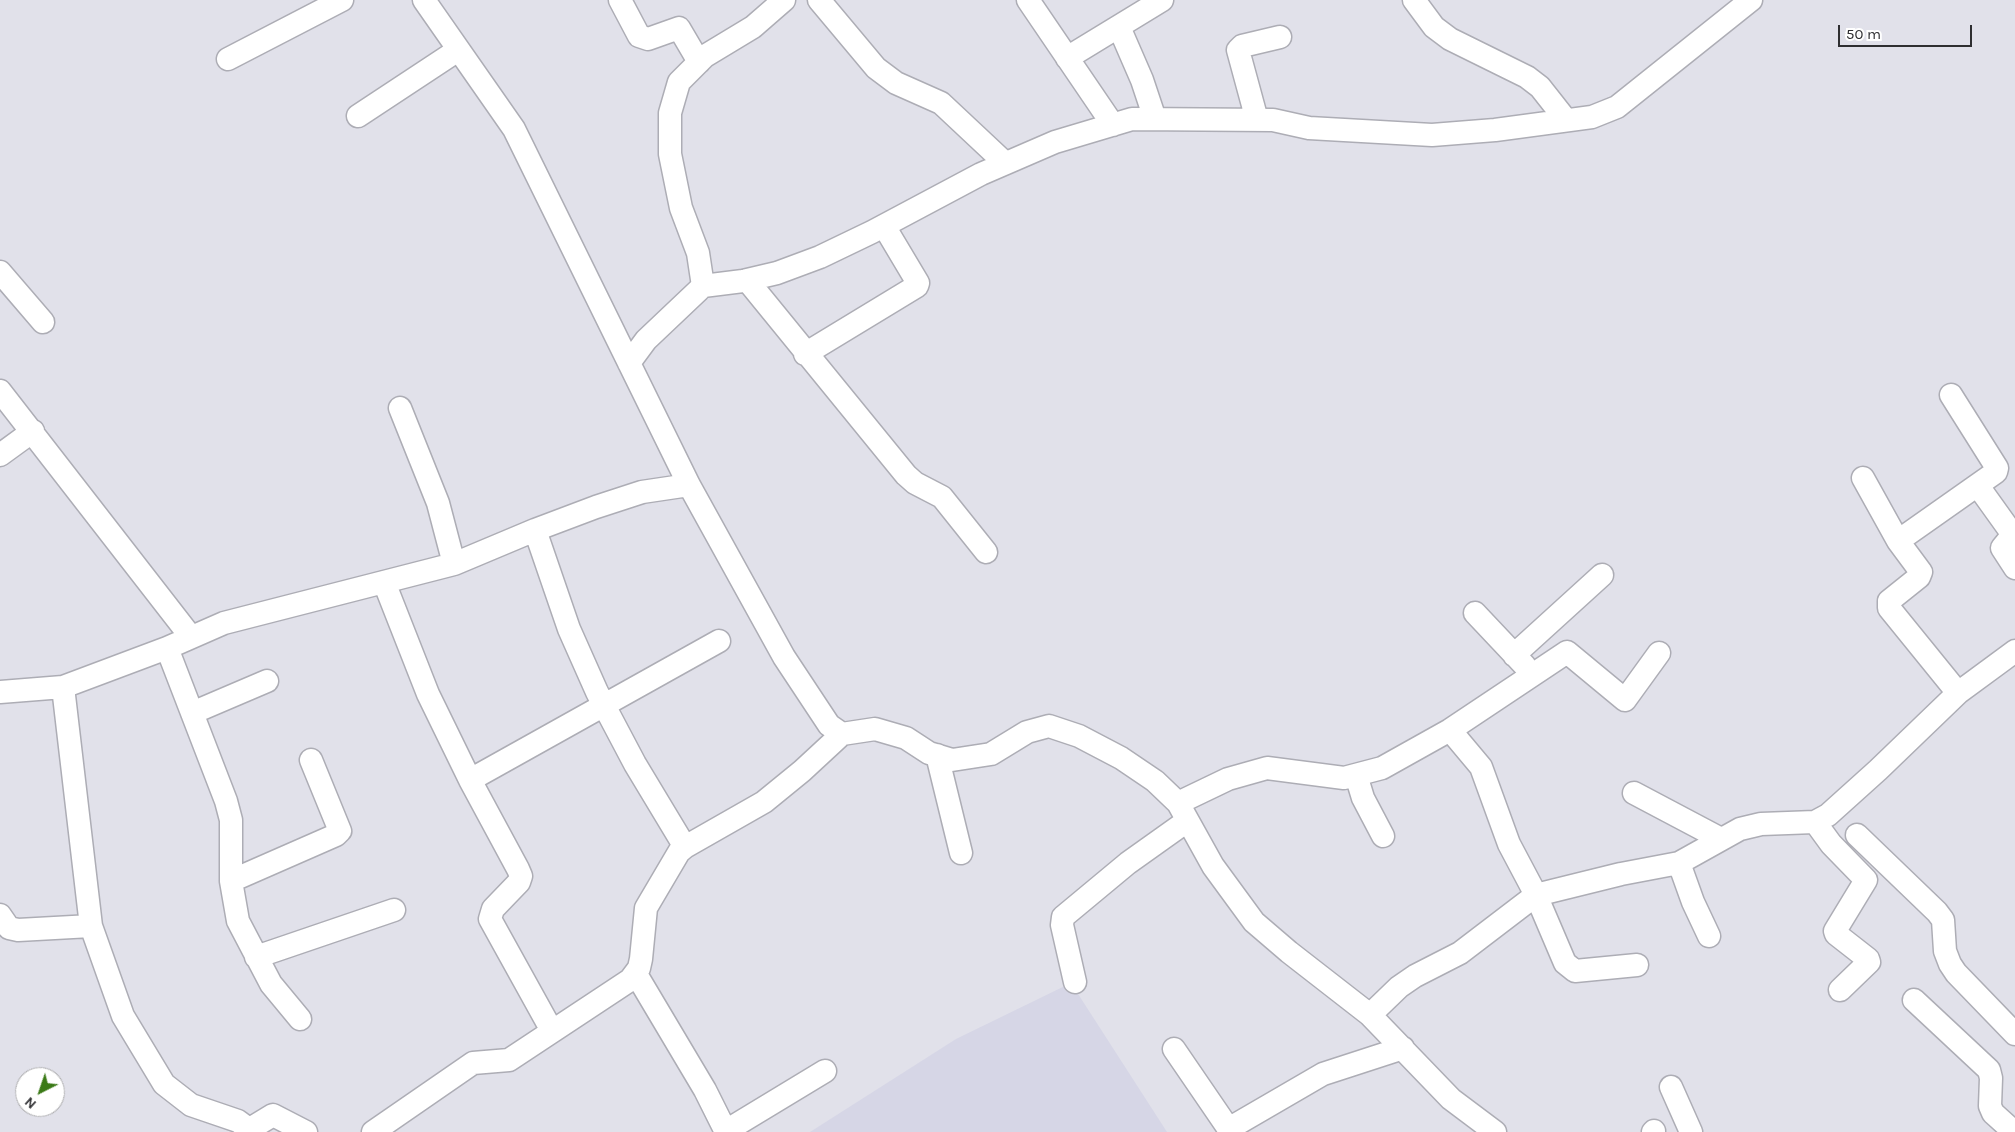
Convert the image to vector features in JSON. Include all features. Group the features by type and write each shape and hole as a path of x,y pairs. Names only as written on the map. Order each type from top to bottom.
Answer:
{"street":[{"path":"228,59 342,0"},
{"path":"424,0 514,129 689,485 784,657 829,725 842,734"},
{"path":"620,0 639,36 648,39 679,28 698,62"},
{"path":"703,286 698,253 680,208 670,154 670,113 679,82 698,62 753,27 784,0"},
{"path":"819,0 876,68 896,83 941,103 1005,164"},
{"path":"1028,0 1113,125"},
{"path":"1068,58 1162,0"},
{"path":"1414,0 1434,27 1450,39 1540,87 1566,120"},
{"path":"629,364 646,340 703,286 747,280 777,273 820,257 884,226 981,174 1055,142 1132,120 1273,120 1309,128 1432,135 1496,130 1592,117 1617,107 1751,0"},
{"path":"1119,26 1142,80 1155,119"},
{"path":"1257,120 1238,50 1242,46 1280,37"},
{"path":"358,116 458,50"},
{"path":"805,354 917,286 918,283 884,226"},
{"path":"0,272 43,322"},
{"path":"747,280 805,354 906,475 915,483 942,497 986,552"},
{"path":"0,391 33,431 191,637"},
{"path":"1898,541 1994,475 1997,468 1951,395"},
{"path":"400,408 438,503 454,564"},
{"path":"0,455 33,431"},
{"path":"1863,478 1898,541 1920,569 1921,575 1889,601 1889,608 1958,693"},
{"path":"0,692 63,687 167,648 224,622 454,564 535,530 642,492 689,485"},
{"path":"1978,486 2011,532 2011,538 2002,548 2015,568"},
{"path":"535,530 569,629 603,704 635,764 685,847"},
{"path":"1514,655 1602,575"},
{"path":"384,582 428,694 520,876 519,882 493,909 490,919 552,1031"},
{"path":"1475,613 1532,674"},
{"path":"470,780 603,704 719,641"},
{"path":"167,648 229,811 231,820 232,881 238,921 271,984 300,1019"},
{"path":"1370,1015 1399,987 1415,976 1460,953 1536,895 1621,874 1679,863 1740,829 1761,824 1815,822 1828,815 1958,693 2015,651"},
{"path":"1075,982 1062,925 1062,916 1128,863 1183,812 1228,779 1267,768 1344,778 1382,768 1450,730 1564,653 1570,653 1622,700 1625,700 1659,653"},
{"path":"192,713 267,681"},
{"path":"63,687 91,926 123,1016 164,1084 191,1105 238,1121 252,1131 273,1115 306,1132"},
{"path":"375,1132 473,1063 508,1060 636,974 641,959 646,908 679,852 764,802 802,772 842,734 875,729 906,738 937,755 952,760 991,754 1027,732 1049,726 1079,736 1121,758 1155,781 1183,812 1213,866 1254,922 1289,952 1370,1015 1451,1099 1495,1132"},
{"path":"1450,730 1481,767 1509,844 1536,895 1565,963 1570,969 1575,971 1637,965"},
{"path":"937,755 961,853"},
{"path":"232,881 336,835 340,831 311,760"},
{"path":"1356,776 1363,798 1383,836"},
{"path":"1634,793 1721,839"},
{"path":"1815,822 1831,844 1866,880 1835,931 1836,934 1868,959 1869,962 1840,990"},
{"path":"1857,835 1937,912 1943,920 1945,951 1950,964 1956,973 2015,1034"},
{"path":"1679,863 1693,902 1709,936"},
{"path":"256,957 394,910"},
{"path":"0,915 9,928 18,930 91,926"},
{"path":"636,974 705,1090 726,1131 825,1071"},
{"path":"1914,1000 1989,1070 1991,1078 1990,1106 1993,1113 2014,1132"},
{"path":"1174,1049 1226,1125 1230,1128 1323,1074 1403,1048"},
{"path":"1671,1087 1691,1132"}],"shaded area":[{"path":"1071,983 1167,1132 810,1132 956,1039"}]}
